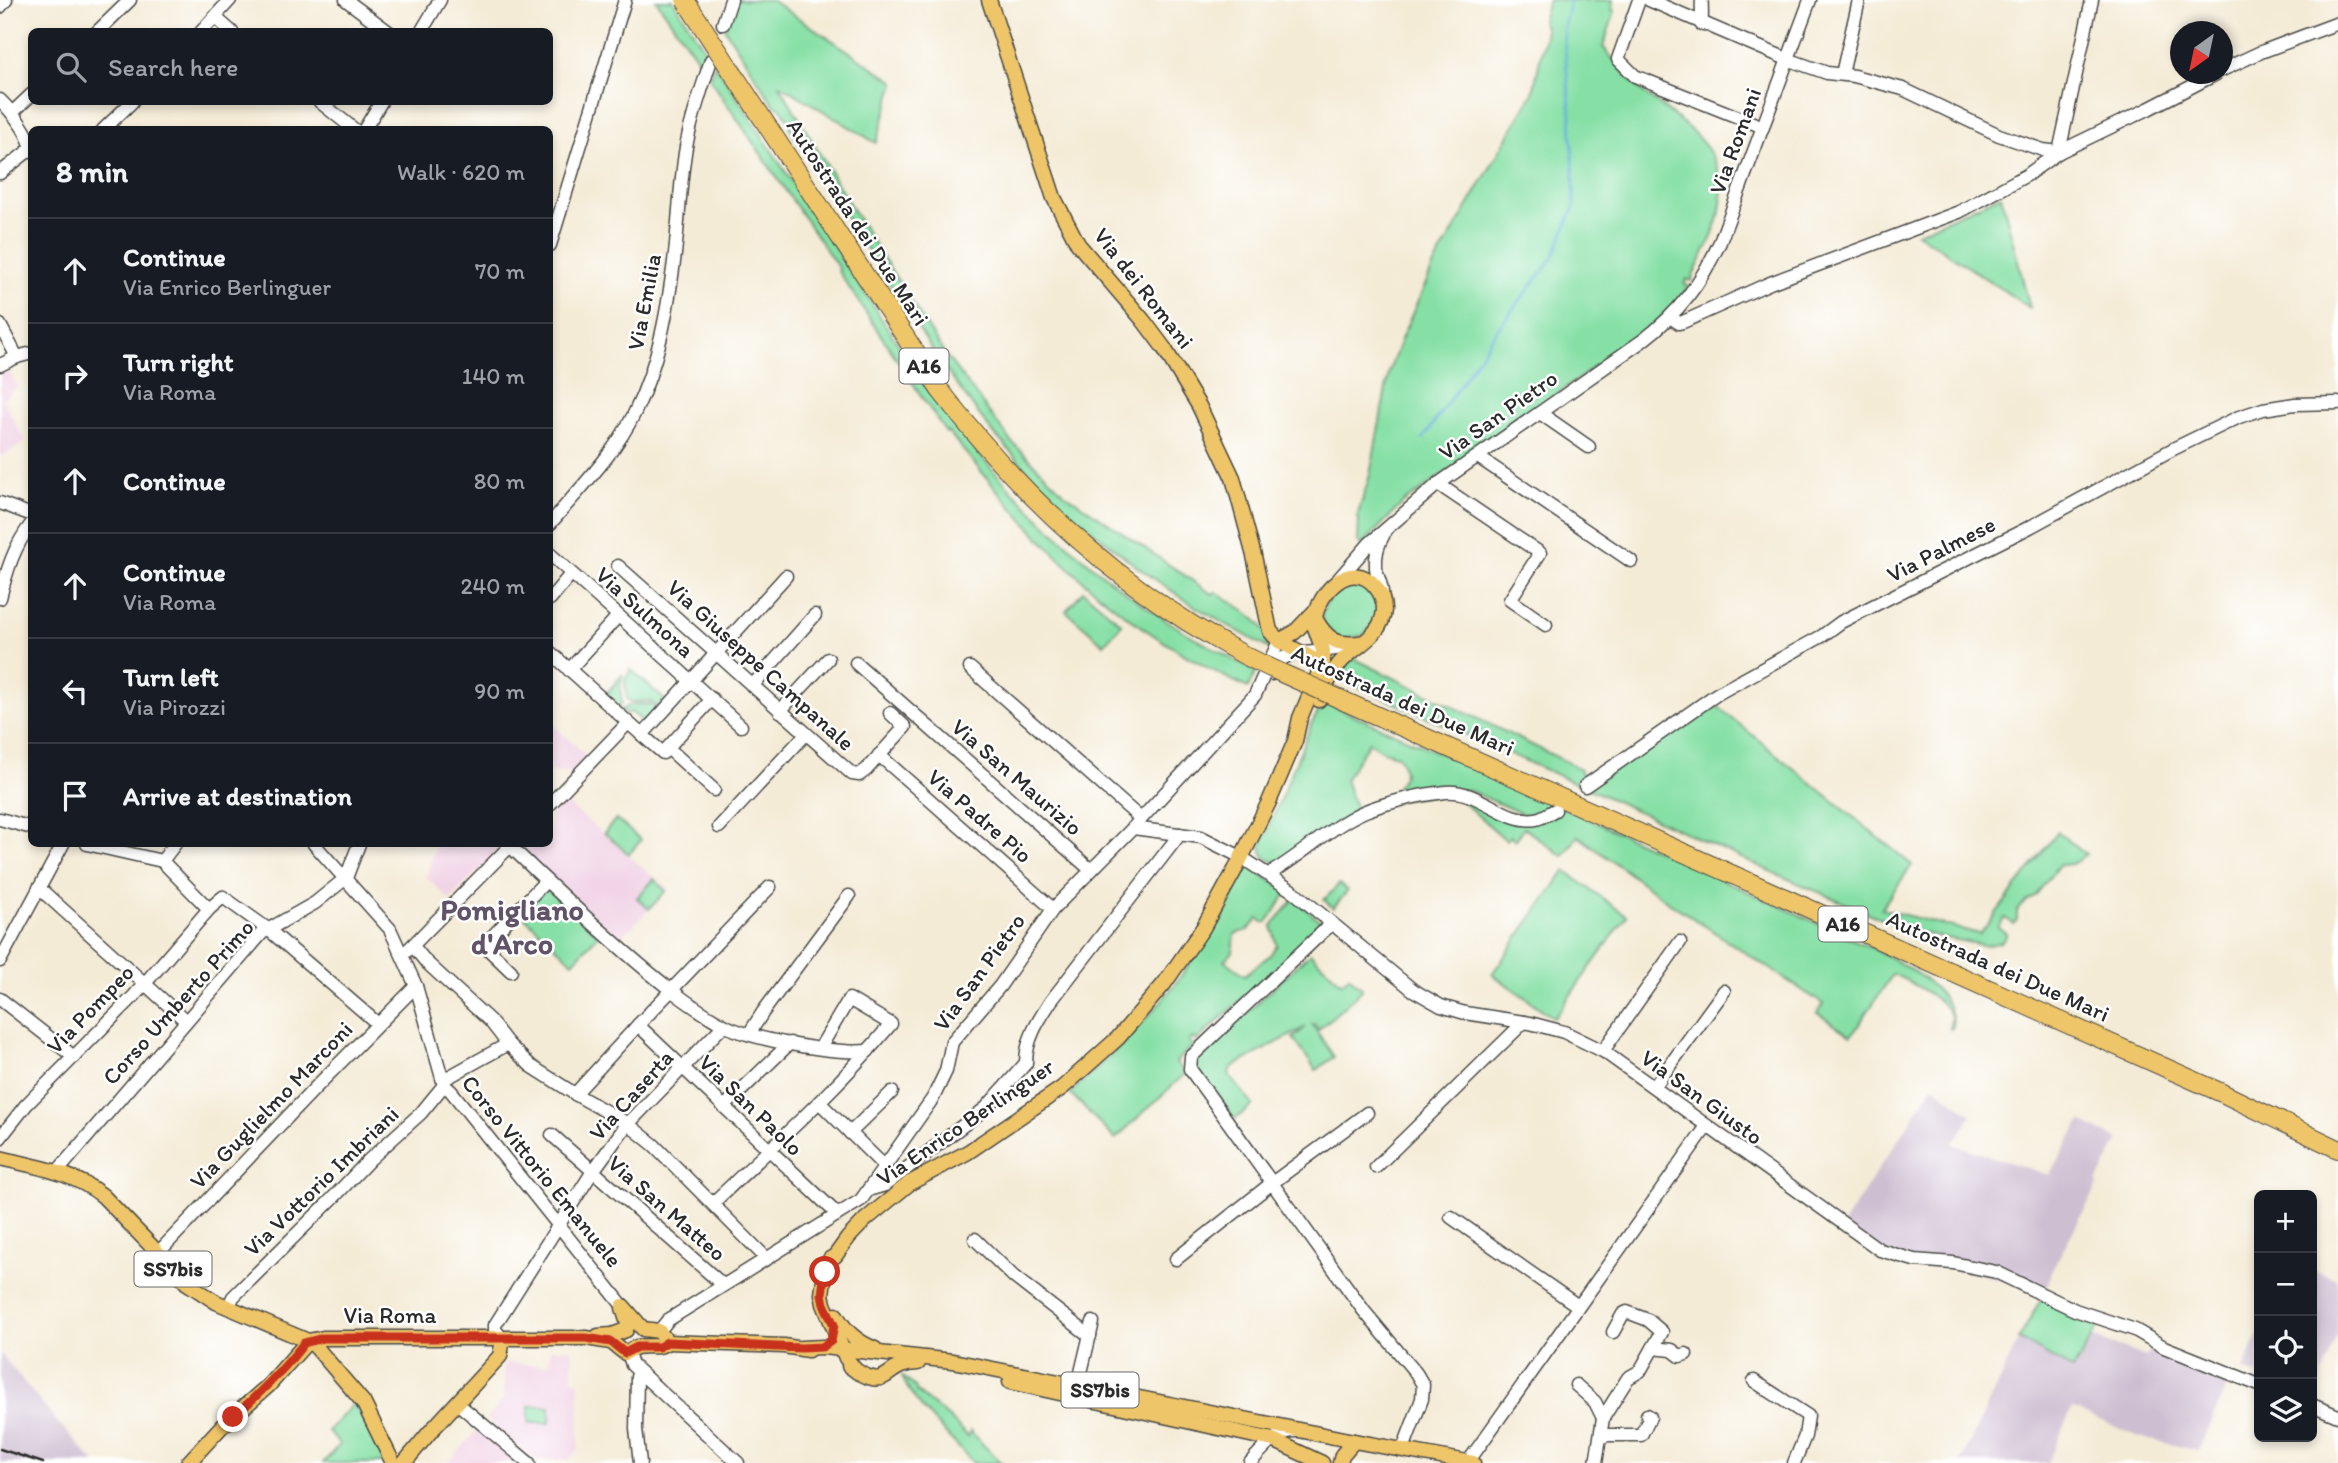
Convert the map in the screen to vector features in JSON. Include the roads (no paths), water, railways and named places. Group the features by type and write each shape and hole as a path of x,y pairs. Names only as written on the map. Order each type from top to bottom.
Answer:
{"highway":[{"name":"Autostrada dei Due Mari","path":"685,0 940,390 965,424 1020,487 1080,543 1115,572 1183,619 1246,655 1349,697 2226,1083 2338,1137"},
{"name":"Autostrada dei Due Mari","path":"697,0 941,373 974,417 1028,479 1087,535 1154,587 1251,646 1349,697 2241,1101 2338,1149"}],"main road":[{"name":"Via dei Romani","path":"989,0 1054,198 1088,258 1143,320 1176,366 1199,406 1233,478 1254,556 1267,623 1279,641"},
{"path":"1316,614 1326,635 1333,640 1348,646 1364,642 1379,628 1384,608 1382,596 1370,580 1361,576 1345,577 1336,582 1316,614 1314,625 1324,663 1321,671"},
{"name":"Via San Pietro","path":"1279,641 1295,632 1316,614"},
{"path":"1279,641 1303,654 1317,664 1321,671"},
{"name":"Via Enrico Berlinguer","path":"1295,741 1301,735 1333,673 1346,656 1364,642"},
{"name":"Via Enrico Berlinguer","path":"860,1373 846,1358 824,1304 822,1294 830,1259 865,1220 910,1183 968,1152 1051,1096 1118,1038 1164,984 1203,928 1269,802 1295,741 1300,718 1321,671"},
{"name":"Via Roma","path":"0,1158 79,1180 103,1196 187,1283 216,1301 308,1341 323,1338 586,1338"},
{"path":"835,1256 830,1288 833,1311 852,1336 885,1354"},
{"name":"SS7bis","path":"623,1306 643,1329 663,1337 801,1348 822,1347 953,1361 1461,1462"},
{"name":"SS7bis","path":"586,1338 612,1335 626,1330 628,1324 623,1306"},
{"path":"822,1347 831,1341 834,1325"},
{"name":"SS7bis","path":"586,1338 611,1342 622,1352 628,1352 637,1347 659,1347 663,1337"},
{"path":"404,1463 500,1356 503,1339"},
{"path":"188,1463 268,1386 308,1341 363,1402 393,1463"},
{"name":"SS7bis","path":"801,1348 835,1357 874,1380 881,1380 907,1363 920,1363 1273,1440 1322,1463"},
{"path":"860,1373 860,1361 865,1357 885,1354"},
{"path":"1340,1463 1342,1455 1354,1441"}],"street":[{"path":"0,7 6,0"},
{"path":"101,28 130,0"},
{"path":"205,28 230,0"},
{"path":"346,0 384,28"},
{"path":"423,28 440,0"},
{"path":"553,235 625,0"},
{"path":"723,24 731,0"},
{"path":"1639,0 1618,59 1634,76 1763,127"},
{"path":"1649,0 1787,60 1827,73 1848,75 1903,89 1999,135 2059,152"},
{"path":"1701,24 1704,13 1702,0"},
{"name":"Via Romani","path":"1691,292 1706,272 1720,242 1810,0"},
{"path":"1848,75 1859,0"},
{"path":"2059,152 2092,0"},
{"path":"215,18 228,28"},
{"path":"2233,65 2338,23"},
{"name":"Via Emilia","path":"553,520 612,451 634,414 649,380 666,313 686,148 711,60"},
{"path":"1670,317 1679,323 1683,322 1770,284 1959,212 2027,175 2059,152 2197,84"},
{"path":"12,113 28,98"},
{"path":"0,100 28,138"},
{"path":"107,126 129,105"},
{"path":"324,105 350,126"},
{"path":"366,126 379,105"},
{"path":"0,173 28,151"},
{"name":"Via San Pietro","path":"1336,582 1370,543 1438,484 1624,355 1670,317 1691,292"},
{"path":"0,325 17,357"},
{"path":"0,365 28,354"},
{"name":"Via Palmese","path":"1585,786 1717,694 1822,636 1841,622 2030,527 2173,449 2239,417 2263,409 2295,404 2338,403"},
{"path":"1540,413 1589,447"},
{"path":"1478,457 1631,561"},
{"path":"1438,484 1540,553 1510,600 1546,625"},
{"path":"0,503 28,514"},
{"path":"0,598 7,569 19,540 28,528"},
{"path":"1382,596 1383,589 1376,567 1378,546 1385,530"},
{"name":"Via Sulmona","path":"553,557 741,726"},
{"name":"Via Giuseppe Campanale","path":"618,566 852,774 859,775 915,715"},
{"path":"553,595 571,574"},
{"name":"Via Sulmona","path":"642,735 786,576"},
{"path":"752,686 815,615"},
{"path":"569,670 618,616"},
{"name":"Via San Pietro","path":"663,1337 668,1320 861,1200 933,1098 946,1071 952,1042 1000,986 1053,909 1240,714 1258,691 1279,641"},
{"path":"1258,691 1285,658 1348,646"},
{"path":"553,655 663,753 712,699"},
{"path":"780,711 828,659"},
{"name":"Via San Maurizio","path":"856,663 1091,870"},
{"path":"970,668 1137,824"},
{"path":"890,713 905,727"},
{"path":"553,801 628,723"},
{"path":"719,827 806,734"},
{"path":"667,748 714,790"},
{"name":"Via Padre Pio","path":"879,755 1053,909"},
{"path":"1269,874 1355,815 1432,794 1451,792 1470,795 1521,820 1538,819 1555,810"},
{"path":"0,819 28,827"},
{"name":"Via San Giusto","path":"1137,824 1206,839 1241,857 1269,874 1424,998 1465,1013 1564,1031 1603,1051 1880,1250 1914,1260 1953,1263 1996,1272 2074,1310 2135,1330 2164,1347 2254,1383"},
{"path":"868,1190 885,1185 986,1108 1026,1063 1034,1027 1045,1010 1180,834"},
{"path":"0,961 61,847"},
{"path":"100,847 162,861 209,909 226,897 269,930 378,1024"},
{"path":"162,861 173,847"},
{"name":"Corso Vittorio Emanuele","path":"317,847 390,929 416,986 443,1082 623,1306"},
{"path":"346,878 358,847"},
{"path":"402,956 509,847"},
{"path":"513,847 546,881 671,991 724,1025 749,1034 790,1043 855,1052 869,1051"},
{"name":"Corso Umberto Primo","path":"57,1172 262,933 315,904 346,878"},
{"path":"511,971 484,945 546,881"},
{"path":"575,1094 770,887"},
{"path":"39,888 186,1021"},
{"path":"749,1034 849,896"},
{"name":"Via Pompeo","path":"0,1138 26,1105 145,983 209,909"},
{"path":"1331,924 1191,1057 1190,1069 1364,1311 1423,1385 1422,1399 1403,1449"},
{"path":"1603,1051 1680,942"},
{"path":"413,946 426,962 490,1021 508,1044 531,1066 628,1124 654,1145 767,1259"},
{"name":"Via Guglielmo Marconi","path":"158,1253 416,986"},
{"path":"1654,1087 1724,991"},
{"path":"0,999 74,1057"},
{"path":"713,1203 819,1102 869,1051 891,1024 849,999 820,1048"},
{"path":"1376,1167 1524,1022"},
{"name":"Via San Paolo","path":"638,1025 837,1214"},
{"name":"Via Caserta","path":"503,1339 495,1330 495,1325 593,1171 628,1124 724,1025"},
{"path":"724,1107 790,1043"},
{"path":"443,1082 508,1044"},
{"name":"Via Vottorio Imbriani","path":"229,1306 233,1297 369,1160 421,1113 443,1082"},
{"path":"850,1133 892,1092"},
{"path":"819,1102 884,1167"},
{"path":"1176,1259 1272,1182 1367,1113"},
{"path":"1461,1462 1578,1307 1707,1126"},
{"name":"Via San Matteo","path":"552,1135 723,1285"},
{"path":"1451,1217 1578,1307"},
{"path":"975,1239 1014,1277 1090,1336"},
{"path":"1596,1463 1603,1419 1626,1381 1640,1371 1662,1332 1648,1320 1625,1312 1612,1332"},
{"path":"1078,1385 1093,1322"},
{"path":"1653,1348 1672,1350 1680,1356 1686,1354"},
{"path":"628,1352 632,1365 738,1463"},
{"path":"639,1372 635,1417 640,1463"},
{"path":"1754,1381 1808,1416 1805,1436 1794,1463"},
{"path":"1576,1385 1595,1402 1603,1419"},
{"path":"457,1403 529,1463"},
{"path":"2317,1407 2338,1416"},
{"path":"1602,1437 1641,1436 1650,1421 1647,1415"},
{"path":"1250,1463 1273,1440 1287,1431 1314,1433"},
{"path":"1239,1432 1251,1442 1254,1452 1244,1463"}],"waterway":[{"path":"1423,439 1497,330 1553,258 1575,205 1563,29 1570,0"}],"railway":[{"path":"0,1449 43,1463"}],"district":[{"name":"Pomigliano d'Arco","path":"512,927"}]}
